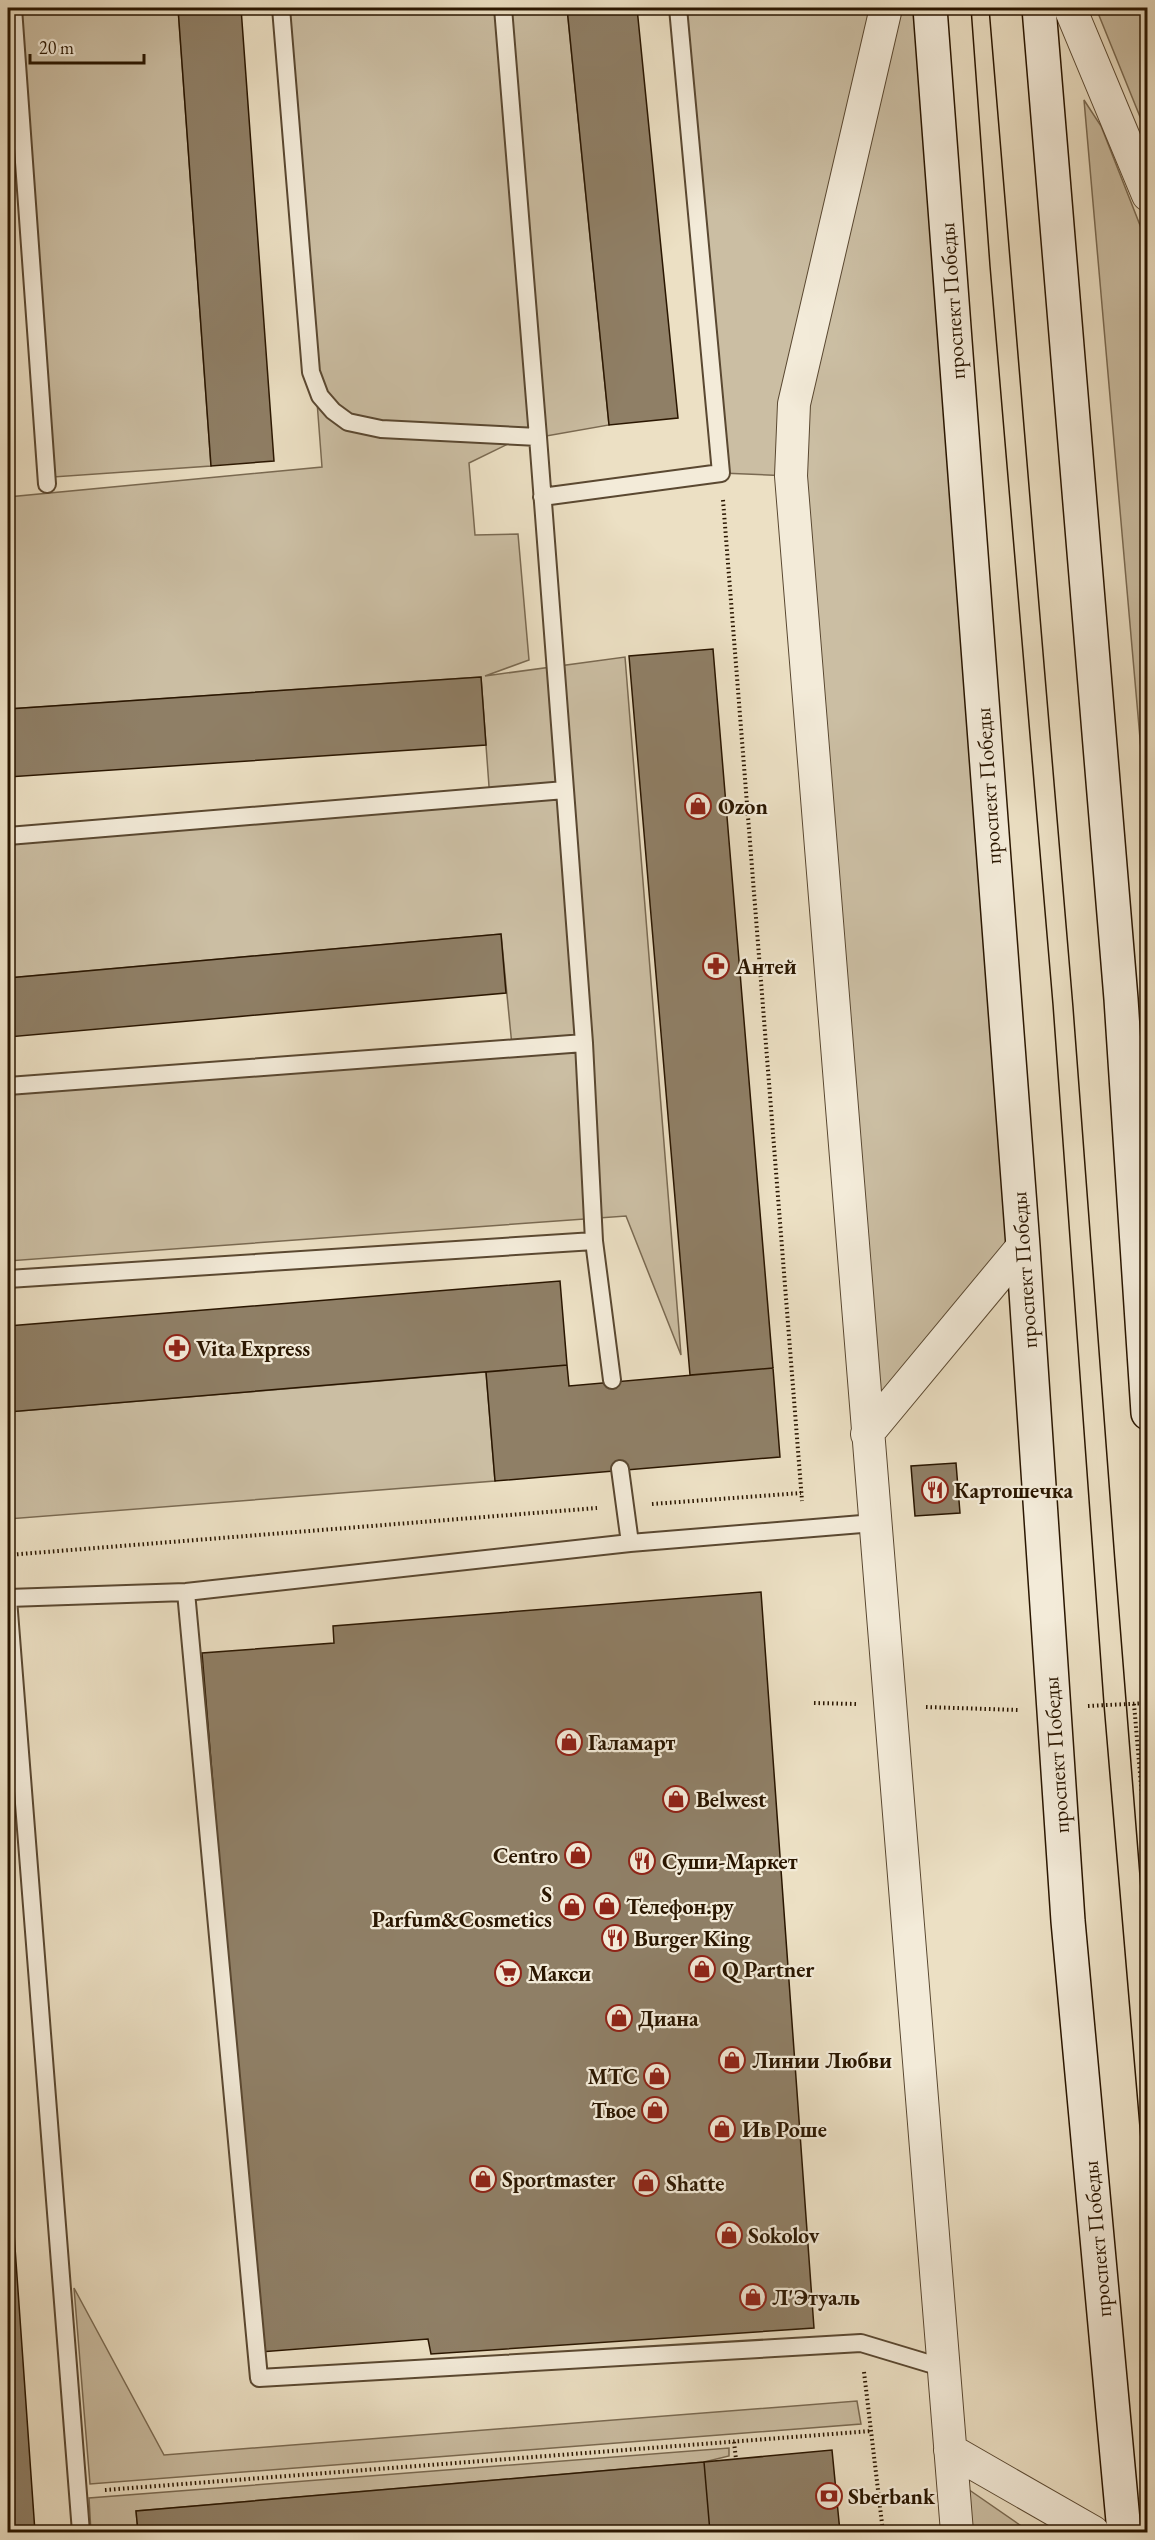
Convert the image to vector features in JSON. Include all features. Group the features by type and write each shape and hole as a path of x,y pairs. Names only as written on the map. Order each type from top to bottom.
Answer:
{"main road":[{"name":"проспект Победы","path":"930,8 1023,1246 1068,1922 1124,2532"},
{"path":"1039,8 1120,987 1148,1413"}],"street":[{"path":"886,8 794,404 790,476 957,2532"},
{"path":"1070,8 1148,195"},
{"path":"867,1434 1023,1246"},
{"path":"950,2450 1093,2532"}],"lane":[{"path":"13,8 47,484"},
{"path":"281,8 311,372 320,396 333,411 348,422 381,429 538,437"},
{"path":"503,8 584,1043 594,1241 612,1380"},
{"path":"542,497 721,473 678,8"},
{"path":"8,836 565,790"},
{"path":"8,1086 584,1043"},
{"path":"8,1279 594,1241"},
{"path":"620,1469 630,1543"},
{"path":"81,2532 8,1598 186,1592 630,1543 874,1523"},
{"path":"186,1592 259,2378 861,2343 944,2367"}],"path":[{"path":"8,1555 801,1493 721,473"},
{"path":"814,1703 1017,1710 1148,1703"},
{"path":"1134,1704 1148,1866"},
{"path":"861,2343 883,2532"},
{"path":"78,2492 871,2431"},
{"path":"734,2442 736,2459"}],"shaded area":[{"path":"19,8 178,8 211,466 53,477"},
{"path":"287,8 567,8 609,425 512,442 469,463 475,535 518,534 529,660 485,676 625,657 681,1355 626,1216 8,1261 8,1092 513,1056 501,934 8,978 8,844 490,800 481,677 8,709 8,497 322,467"},
{"path":"678,8 930,8 1023,1246 867,1434 790,476 721,473"},
{"path":"1096,8 1147,8 1147,134"},
{"path":"1084,100 1101,126 1147,243 1147,818"},
{"path":"486,1372 495,1481 8,1519 8,1412"},
{"path":"74,2288 164,2455 857,2401 861,2424 90,2484"},
{"path":"729,2448 729,2456 704,2462 136,2511 138,2532 91,2532 89,2498"},
{"path":"965,2487 1030,2532 969,2532"}],"building":[{"path":"178,8 241,8 274,461 211,466"},
{"path":"567,8 637,8 678,418 609,425"},
{"path":"713,649 773,1368 690,1375 629,656"},
{"path":"481,677 486,745 8,777 8,709"},
{"path":"501,934 506,993 8,1037 8,978"},
{"path":"560,1281 567,1365 8,1412 8,1326"},
{"path":"567,1365 569,1386 773,1368 780,1457 495,1481 486,1372"},
{"name":"Картошечка","path":"956,1463 960,1513 915,1516 911,1466"},
{"name":"Макси","path":"761,1592 814,2328 431,2354 428,2339 260,2352 202,1653 334,1643 333,1626"},
{"path":"8,2148 35,2532 8,2532"},
{"path":"832,2450 840,2532 710,2532 704,2462"},
{"path":"704,2462 710,2532 138,2532 136,2511"}],"tram line":[{"path":"971,8 990,266 1053,1005 1104,1705 1148,2222"},
{"path":"989,8 1083,1128 1148,1977"}],"place":[{"name":"Ozon","path":"698,806"},
{"name":"Антей","path":"716,966"},
{"name":"Vita Express","path":"177,1348"},
{"name":"Картошечка","path":"935,1490"},
{"name":"Галамарт","path":"569,1742"},
{"name":"Belwest","path":"676,1799"},
{"name":"Centro","path":"578,1855"},
{"name":"Суши-Маркет","path":"642,1861"},
{"name":"Телефон.ру","path":"607,1906"},
{"name":"S Parfum&Cosmetics","path":"572,1907"},
{"name":"Burger King","path":"615,1938"},
{"name":"Q Partner","path":"702,1969"},
{"name":"Макси","path":"508,1973"},
{"name":"Диана","path":"619,2018"},
{"name":"Линии Любви","path":"732,2060"},
{"name":"МТС","path":"657,2076"},
{"name":"Твое","path":"655,2110"},
{"name":"Ив Роше","path":"722,2129"},
{"name":"Sportmaster","path":"483,2179"},
{"name":"Shatte","path":"646,2183"},
{"name":"Sokolov","path":"729,2235"},
{"name":"Л'Этуаль","path":"753,2297"},
{"name":"Sberbank","path":"829,2496"}]}
